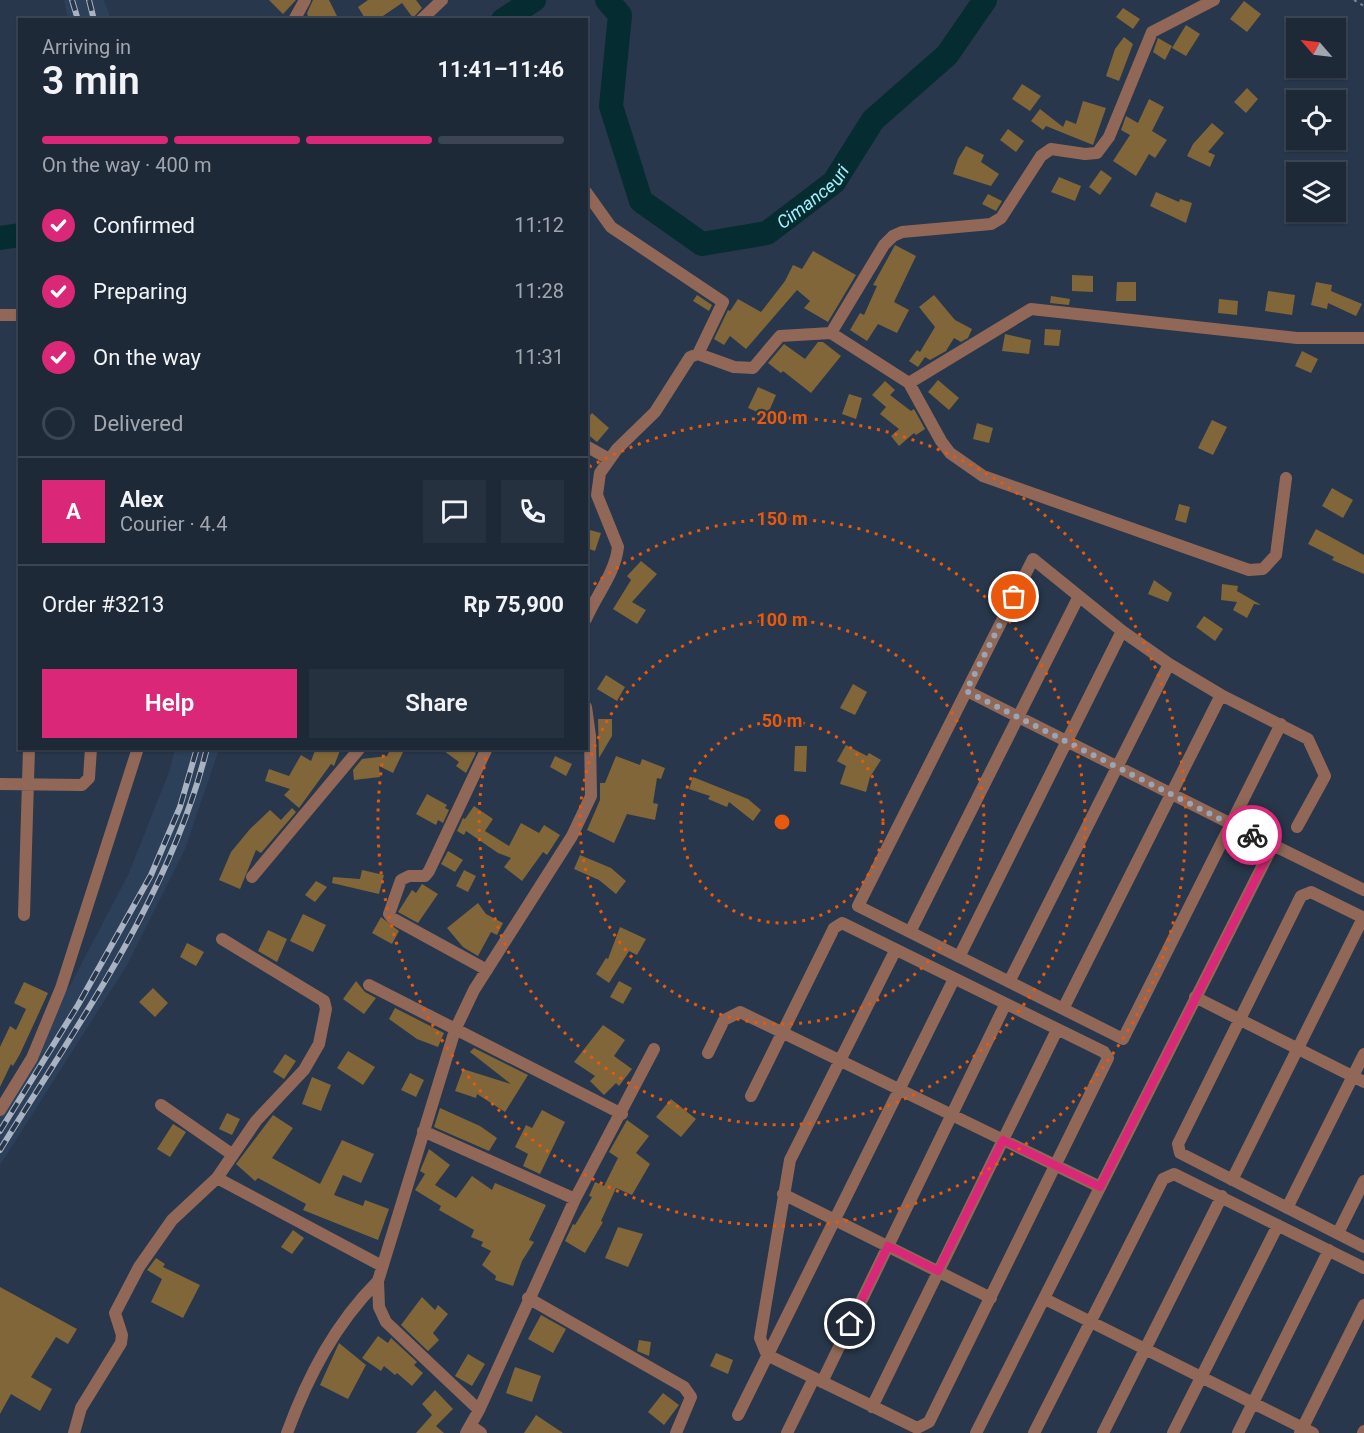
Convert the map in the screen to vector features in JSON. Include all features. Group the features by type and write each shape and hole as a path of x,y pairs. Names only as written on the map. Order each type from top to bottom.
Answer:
{"street":[{"path":"295,18 305,0"},
{"path":"423,18 442,0"},
{"path":"831,333 884,245 893,236 902,232 991,224 1001,218 1041,156 1051,149 1084,154 1097,153 1109,137 1152,32 1214,0"},
{"path":"588,195 611,227 723,302 698,354 687,361 650,417 609,459 600,472 597,495 618,546 617,556 588,616"},
{"path":"909,383 1031,309 1297,338 1364,338"},
{"path":"0,315 18,315"},
{"path":"698,354 746,369 753,368 780,336 831,333 909,383 950,453 983,476 1249,570 1263,569 1276,555 1286,478"},
{"path":"588,447 609,459"},
{"path":"1281,724 1123,1039 858,906 1033,559 1122,631 1169,664 1221,696 1281,724 1308,739 1325,776 1298,827"},
{"path":"910,932 1079,596"},
{"path":"959,957 1122,631"},
{"path":"1009,982 1169,664"},
{"path":"966,691 1364,890"},
{"path":"1063,1009 1221,696"},
{"path":"479,1410 386,1322 380,1307 378,1281 455,1030 474,990 572,836 588,805 591,795 588,721"},
{"path":"24,915 29,750"},
{"path":"0,784 82,785 89,778 91,750"},
{"path":"0,1110 32,1058 61,988 137,750"},
{"path":"252,877 358,750"},
{"path":"486,750 429,871 425,876 409,876 401,880 389,914 392,918 487,970"},
{"path":"976,1433 1273,845"},
{"path":"1232,1180 1364,918 1311,892 1301,896 1178,1144 1180,1153 1232,1180 1287,1208 1364,1246"},
{"path":"751,1096 834,928 842,923 1104,1052 1108,1058 992,1298 929,1422 917,1428 767,1355 760,1338 790,1160 896,951"},
{"path":"74,1433 84,1402 121,1343 122,1335 115,1313 139,1267 172,1220 217,1178 256,1121 304,1070 319,1044 326,1009 324,1001 222,939"},
{"path":"738,1415 954,979"},
{"path":"369,985 622,1114"},
{"path":"1195,997 1358,1079"},
{"path":"787,1433 818,1380 888,1246 1005,1005"},
{"path":"708,1053 724,1020 740,1012 1100,1187"},
{"path":"872,1407 1057,1030"},
{"path":"473,1430 479,1410 528,1298 575,1198 622,1114 654,1049"},
{"path":"1287,1208 1358,1079 1364,1054"},
{"path":"161,1105 233,1155"},
{"path":"423,1131 575,1198"},
{"path":"1034,1433 1163,1179 1174,1174 1364,1268"},
{"path":"217,1178 382,1266"},
{"path":"1338,1233 1364,1180"},
{"path":"783,1194 992,1298"},
{"path":"1103,1433 1222,1196"},
{"path":"1173,1433 1278,1225"},
{"path":"1238,1433 1329,1250"},
{"path":"287,1433 317,1363 359,1300 378,1281"},
{"path":"528,1298 684,1387 691,1397 676,1433"},
{"path":"1045,1299 1305,1431 1364,1305"}],"path":[{"path":"1354,0 1364,6"}],"shaded area":[{"path":"64,0 104,0 111,18 68,18"},
{"path":"175,750 219,750 185,849 127,965 0,1165 0,1103 72,982 129,873 169,772"}],"building":[{"path":"269,0 296,0 283,14"},
{"path":"313,0 329,0 338,18 308,18 307,13"},
{"path":"368,0 416,0 422,8 413,18 402,3 380,18 365,18 358,7"},
{"path":"1244,1 1261,14 1247,32 1230,19"},
{"path":"1123,8 1140,19 1133,29 1116,17"},
{"path":"1186,25 1200,34 1186,56 1172,48"},
{"path":"1124,37 1133,44 1119,81 1106,76 1115,49"},
{"path":"1158,38 1172,46 1165,60 1153,52"},
{"path":"1022,84 1041,96 1030,111 1012,99"},
{"path":"1247,88 1258,99 1246,113 1234,102"},
{"path":"1149,99 1164,107 1152,131 1167,140 1155,158 1149,154 1136,176 1113,161 1130,135 1121,130 1126,116 1138,123"},
{"path":"1083,101 1106,108 1093,145 1046,126 1043,130 1031,121 1040,109 1063,127 1066,120 1076,124"},
{"path":"1212,123 1224,133 1208,152 1215,155 1210,167 1187,156 1193,144"},
{"path":"1008,129 1024,141 1016,152 1000,140"},
{"path":"966,146 984,155 981,162 999,174 991,186 953,174"},
{"path":"1101,170 1112,178 1100,195 1089,187"},
{"path":"1059,177 1081,186 1075,201 1051,192"},
{"path":"1156,192 1179,202 1180,199 1192,203 1186,223 1150,206"},
{"path":"988,194 1002,201 996,211 982,204"},
{"path":"895,245 916,256 894,302 909,310 897,333 878,324 867,341 850,330 860,313 864,315 877,286 873,285"},
{"path":"813,251 856,275 828,322 804,308 810,301 797,290 746,349 730,336 724,345 714,339 728,310 730,311 738,299 761,312 785,281 793,265 802,269"},
{"path":"1072,275 1093,276 1093,292 1072,291"},
{"path":"1117,282 1136,282 1136,301 1116,301"},
{"path":"1316,282 1332,285 1331,291 1362,304 1356,316 1328,303 1327,309 1311,305"},
{"path":"1268,291 1295,295 1292,315 1265,311"},
{"path":"697,295 712,305 709,311 693,301"},
{"path":"934,295 955,320 972,329 968,338 961,342 954,338 946,351 930,360 925,357 918,367 909,361 917,350 920,352 935,327 919,307"},
{"path":"1051,296 1070,299 1069,305 1050,303"},
{"path":"1219,299 1238,301 1237,315 1218,313"},
{"path":"1045,329 1061,330 1059,346 1044,345"},
{"path":"1005,334 1031,340 1029,354 1002,351"},
{"path":"818,342 823,342 841,356 811,393 783,371 781,373 768,363 784,344 805,359"},
{"path":"1302,351 1318,359 1311,373 1295,366"},
{"path":"938,380 959,398 949,410 928,392"},
{"path":"885,381 895,390 890,395 911,411 914,409 925,429 916,435 914,433 899,446 891,436 899,429 880,414 886,407 872,395"},
{"path":"758,387 776,395 767,416 748,408"},
{"path":"849,394 862,398 856,419 842,414"},
{"path":"592,413 609,428 597,442 588,435 588,418"},
{"path":"1212,420 1227,427 1213,455 1198,448"},
{"path":"977,423 993,428 989,443 973,439"},
{"path":"1332,488 1353,500 1343,518 1322,506"},
{"path":"1179,504 1190,507 1186,523 1175,520"},
{"path":"1316,529 1364,555 1364,574 1332,560 1334,557 1308,544"},
{"path":"588,530 601,533 595,551 588,549"},
{"path":"641,561 657,574 632,602 646,610 637,624 613,609 631,580 627,576"},
{"path":"1154,580 1172,593 1168,602 1148,594"},
{"path":"1222,584 1238,586 1237,591 1261,605 1254,604 1247,618 1233,610 1237,602 1221,600"},
{"path":"1204,616 1223,629 1215,641 1196,627"},
{"path":"606,675 625,687 617,701 597,689"},
{"path":"853,684 867,692 855,715 840,708"},
{"path":"598,719 612,719 612,736 599,758"},
{"path":"846,745 867,756 869,753 881,760 870,777 866,792 840,784 846,766 837,761"},
{"path":"795,746 807,746 806,772 794,771"},
{"path":"315,750 340,750 334,766 331,764 299,808 284,795 290,789 265,781 269,769 289,776 301,755 311,761"},
{"path":"390,750 404,750 393,773 379,766 380,777 354,780 353,770 362,759 387,756"},
{"path":"443,750 472,750 476,753 466,773 456,766 459,762"},
{"path":"555,756 572,764 566,776 550,767"},
{"path":"616,756 640,765 642,759 665,768 661,779 657,778 653,803 658,804 655,820 627,814 614,843 587,830 600,800 600,783 605,783"},
{"path":"693,777 748,799 761,810 753,821 729,802 727,807 708,799 710,796 689,789"},
{"path":"427,794 447,805 445,808 449,810 443,823 438,820 436,825 416,814"},
{"path":"474,806 493,819 485,831 509,846 521,823 539,833 544,825 560,835 547,855 543,852 522,881 504,867 511,858 498,853 466,831 464,835 457,831 463,818 465,819"},
{"path":"292,808 296,812 261,853 256,850 240,889 219,880 231,852 250,829 270,810 281,820"},
{"path":"448,851 463,860 455,872 441,864"},
{"path":"580,855 611,868 626,881 616,894 599,880 574,869"},
{"path":"362,870 384,875 379,894 332,883 333,877 360,879"},
{"path":"464,870 476,876 468,892 456,886"},
{"path":"316,881 327,887 315,902 305,895"},
{"path":"422,884 438,894 418,923 398,912 412,890 416,893"},
{"path":"478,903 486,914 503,923 497,935 491,932 478,956 463,947 447,928"},
{"path":"303,914 326,925 313,952 290,941"},
{"path":"381,917 399,931 392,944 372,933"},
{"path":"620,927 646,939 637,955 629,951 609,983 596,974 606,958 608,959"},
{"path":"268,930 287,939 277,962 258,951"},
{"path":"187,943 204,952 196,966 180,957"},
{"path":"356,981 365,992 376,998 364,1014 343,999"},
{"path":"619,981 632,988 623,1004 610,997"},
{"path":"24,982 48,993 20,1054 13,1066 11,1064 0,1087 0,1047 10,1026 16,1030 26,1009 14,1003"},
{"path":"153,988 168,1003 155,1017 139,1002"},
{"path":"395,1008 444,1033 438,1047 417,1039 389,1019"},
{"path":"603,1025 625,1040 614,1056 632,1069 619,1086 616,1083 604,1095 590,1081 595,1076 574,1062"},
{"path":"474,1048 528,1075 505,1112 477,1094 476,1098 455,1091 463,1069 511,1084 470,1052"},
{"path":"348,1051 375,1067 363,1085 337,1068"},
{"path":"285,1054 296,1061 284,1079 273,1072"},
{"path":"410,1073 424,1080 416,1097 401,1090"},
{"path":"312,1077 331,1085 321,1111 302,1104"},
{"path":"671,1099 696,1119 681,1137 656,1117"},
{"path":"440,1108 480,1126 497,1138 489,1151 434,1127"},
{"path":"542,1110 565,1122 540,1174 523,1166 528,1154 515,1147 526,1125 532,1128"},
{"path":"227,1113 240,1119 232,1135 219,1129"},
{"path":"273,1115 293,1128 272,1158 320,1184 342,1140 374,1154 361,1183 343,1175 334,1195 363,1206 365,1200 389,1209 378,1240 303,1210 306,1204 258,1178 255,1181 236,1164"},
{"path":"627,1120 649,1136 636,1153 650,1164 632,1195 616,1188 601,1221 603,1222 585,1253 565,1241 573,1224 575,1225 592,1197 589,1196 595,1182 604,1186 618,1158 609,1152"},
{"path":"173,1124 186,1132 170,1157 157,1149"},
{"path":"429,1149 450,1165 435,1185 456,1198 472,1176 492,1190 495,1183 546,1205 529,1240 534,1242 522,1261 513,1286 495,1280 496,1276 482,1265 491,1251 481,1246 483,1242 471,1237 474,1230 439,1210 441,1206 415,1190 425,1174 420,1171"},
{"path":"618,1227 643,1234 628,1267 605,1258"},
{"path":"293,1230 304,1238 292,1254 281,1247"},
{"path":"156,1258 165,1264 163,1267 200,1285 183,1318 151,1302 162,1279 147,1270"},
{"path":"0,1287 77,1329 68,1344 56,1337 31,1377 52,1389 40,1411 11,1394 0,1414"},
{"path":"422,1297 435,1310 438,1305 448,1314 433,1333 439,1340 428,1351 401,1325"},
{"path":"541,1315 566,1329 553,1353 528,1339"},
{"path":"378,1336 388,1343 391,1338 417,1362 414,1365 423,1373 412,1386 397,1373 395,1375 384,1366 381,1371 362,1358"},
{"path":"639,1340 651,1342 649,1356 637,1351"},
{"path":"339,1343 366,1365 348,1399 320,1385"},
{"path":"716,1353 733,1360 728,1374 710,1366"},
{"path":"468,1354 485,1364 472,1386 455,1376"},
{"path":"515,1367 541,1376 532,1402 506,1393"},
{"path":"435,1390 453,1409 436,1426 444,1433 416,1433 432,1415 422,1404"},
{"path":"663,1393 679,1405 664,1425 648,1412"},
{"path":"536,1415 563,1433 524,1433"}],"waterway":[{"name":"Cimanceuri","path":"506,18 534,0"},
{"name":"Cimanceuri","path":"607,0 620,15 611,106 641,201 702,244 767,233 834,182 873,120 947,55 985,0"},
{"name":"Cimanceuri","path":"0,238 18,235"}],"railway":[{"path":"72,0 77,18"},
{"path":"89,0 94,18"},
{"path":"0,1131 78,1005 151,875 180,807 196,750"},
{"path":"0,1150 90,1006 146,906 191,802 206,750"}],"way so far":[{"path":"1014,597 966,691 1252,835"}],"route":[{"path":"850,1324 888,1246 938,1271 1003,1140 1100,1187 1273,845 1252,835"}]}
